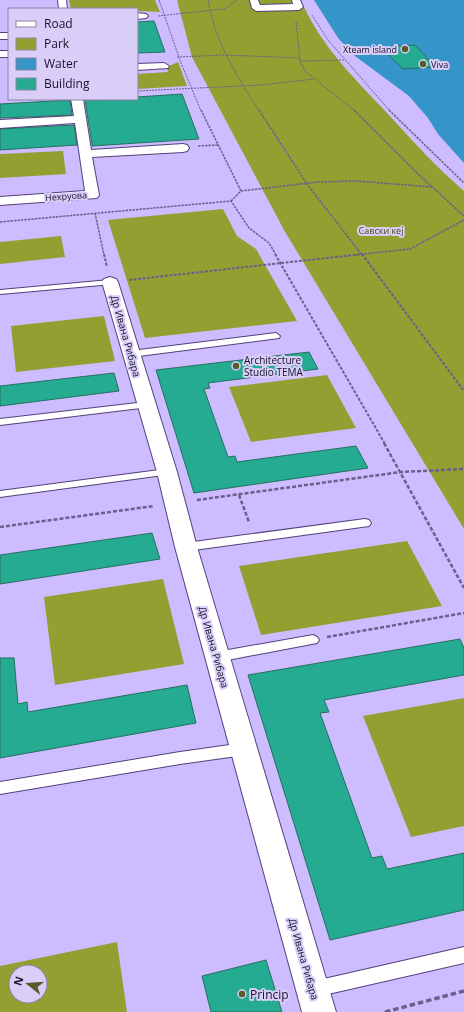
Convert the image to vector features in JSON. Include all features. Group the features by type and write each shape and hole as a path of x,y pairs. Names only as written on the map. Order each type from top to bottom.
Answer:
{"street":[{"path":"254,0 256,8 299,7 296,0"},
{"path":"138,67 164,66"},
{"name":"Нехруова","path":"0,201 92,195 77,100"},
{"path":"0,124 80,119"},
{"path":"85,154 183,148"},
{"name":"Др Ивана Рибара","path":"110,282 167,472 174,504 217,658 316,1001"}],"lane":[{"path":"0,292 110,282"},
{"path":"131,354 276,336"},
{"path":"0,422 146,405"},
{"path":"0,494 167,472"},
{"path":"186,547 365,523"},
{"path":"217,658 313,640"},
{"path":"0,788 180,758 244,749"},
{"path":"316,1001 464,955"}],"path":[{"path":"159,0 191,88 241,192"},
{"path":"208,0 210,11 225,55 243,86 307,184 362,254 464,391"},
{"path":"140,16 224,9 237,0"},
{"path":"311,13 328,40 385,106 464,183"},
{"path":"295,20 297,25 300,60 305,71 358,113 432,187 464,216"},
{"path":"175,58 225,55 300,60 345,60"},
{"path":"138,91 243,86 315,79"},
{"path":"231,201 241,192 307,184 356,181 432,187"},
{"path":"92,195 110,282 410,249 464,220"},
{"path":"0,527 401,472 464,469"},
{"path":"239,495 254,538"},
{"path":"313,640 464,612"},
{"path":"385,1012 464,991"}],"green space":[{"path":"69,0 155,0 160,12 138,11 138,8 71,8"},
{"name":"Савски кеј","path":"177,0 301,0 318,31 339,60 424,153 464,191 464,529 284,230 192,57"},
{"path":"178,62 187,86 138,89 138,74 168,72 167,67"},
{"path":"63,151 66,174 0,178 0,154"},
{"path":"223,209 237,236 256,249 297,321 145,338 108,220"},
{"path":"61,236 65,257 0,264 0,242"},
{"path":"104,316 115,361 16,372 11,326"},
{"path":"327,375 356,428 251,442 229,387"},
{"path":"407,541 442,606 261,635 239,566"},
{"path":"163,579 184,664 55,685 44,597"},
{"path":"464,698 464,826 411,837 363,716"},
{"path":"117,942 127,1012 0,1012 0,966 8,964 8,1004 48,1004 48,964 10,964"}],"water":[{"path":"314,0 464,0 464,163 438,134 428,118 409,96 355,56 338,38"}],"building":[{"path":"154,21 165,52 138,53 138,22"},
{"path":"415,45 435,67 403,69 380,47"},
{"path":"182,94 199,139 92,146 85,100 138,100 138,97"},
{"path":"70,100 72,115 0,118 0,104"},
{"path":"74,125 77,145 0,150 0,129"},
{"path":"309,352 318,369 208,383 210,388 204,389 228,457 235,456 237,462 356,446 368,468 194,493 156,370"},
{"path":"114,373 119,391 0,406 0,386"},
{"path":"152,533 160,559 0,584 0,555"},
{"path":"460,639 464,648 464,675 324,700 329,712 320,713 372,858 382,856 387,869 464,853 464,910 330,940 248,675"},
{"path":"0,658 14,658 18,704 27,702 28,712 187,685 196,723 0,758"},
{"name":"Princip","path":"266,960 282,1012 211,1012 202,976"}],"place":[{"name":"Xteam island","path":"405,49"},
{"name":"Viva","path":"423,64"},
{"name":"Architecture Studio TEMA","path":"236,366"},
{"name":"Princip","path":"242,994"}]}
